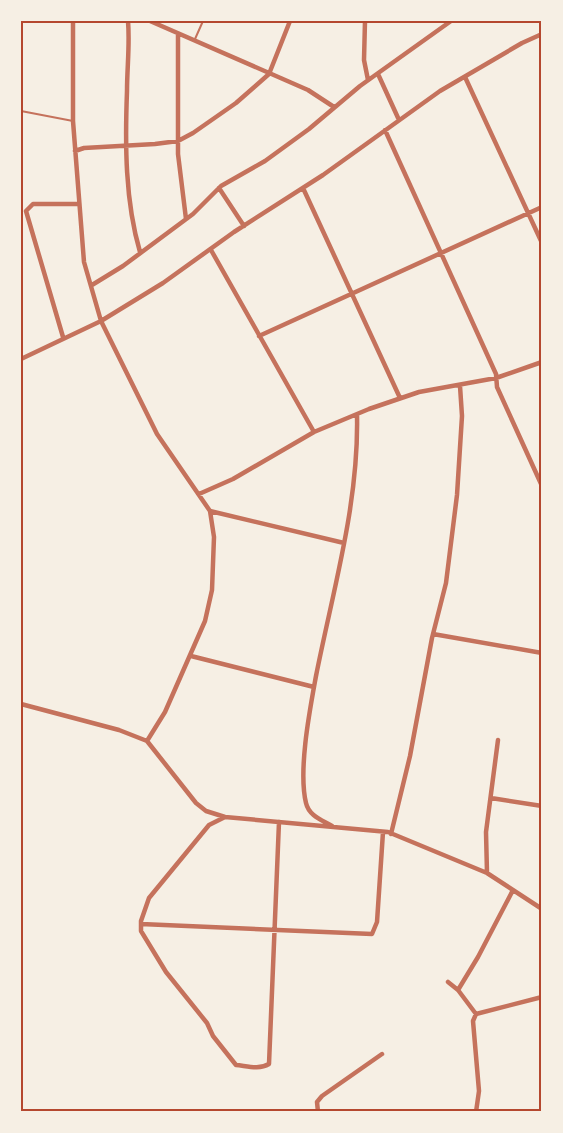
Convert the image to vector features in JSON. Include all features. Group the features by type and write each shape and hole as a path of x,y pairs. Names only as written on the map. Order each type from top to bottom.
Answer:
{"street":[{"path":"73,21 73,121 84,262 101,321 157,434 184,477 210,511 214,537 212,590 205,621 165,712 147,741"},
{"path":"128,21 127,146 132,225 140,252"},
{"path":"150,21 308,90 334,107"},
{"path":"75,151 84,148 178,141 236,103 269,74 290,21"},
{"path":"365,21 364,60 368,80"},
{"path":"92,285 186,219 219,188 265,161 368,80 449,22"},
{"path":"178,34 178,141 182,207 186,219"},
{"path":"21,359 101,321 211,250 465,77 542,34"},
{"path":"378,74 399,120"},
{"path":"465,77 542,243"},
{"path":"385,130 542,486"},
{"path":"219,188 244,226"},
{"path":"303,188 400,398"},
{"path":"63,338 26,211 33,204 78,204"},
{"path":"259,336 542,207"},
{"path":"211,250 314,432"},
{"path":"199,494 233,478 314,432 400,398 496,378 542,362"},
{"path":"391,834 410,756 433,634 446,583 454,527 462,416 460,386"},
{"path":"333,827 311,814 306,803 305,762 314,687 344,543 356,458 357,415"},
{"path":"210,511 344,543"},
{"path":"433,634 542,653"},
{"path":"191,656 314,687"},
{"path":"21,704 119,730 147,741 196,803 206,811 225,817 391,834 488,873 542,909"},
{"path":"488,873 486,832 498,740"},
{"path":"490,798 542,806"},
{"path":"225,817 209,825 162,880 149,898 141,931 166,972 207,1023 236,1065 260,1067 269,1064 279,822"},
{"path":"141,924 366,935 374,932 383,832"},
{"path":"458,990 513,890"},
{"path":"448,982 458,990 476,1014"},
{"path":"476,1014 542,997"},
{"path":"476,1014 473,1021 479,1091 476,1112"},
{"path":"318,1112 317,1102 322,1096 382,1054"}],"lane":[{"path":"194,42 203,21"},
{"path":"21,111 73,121"}]}
